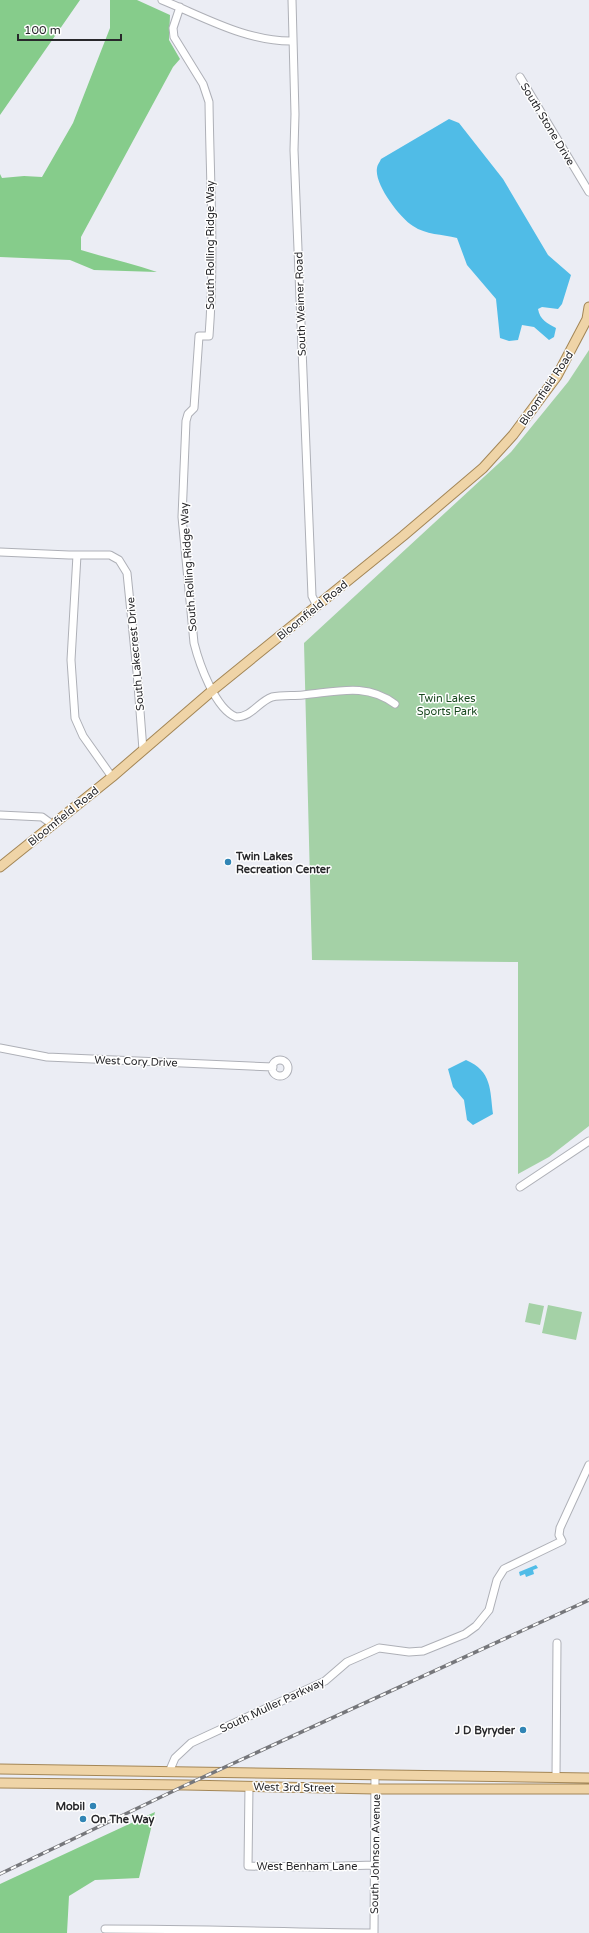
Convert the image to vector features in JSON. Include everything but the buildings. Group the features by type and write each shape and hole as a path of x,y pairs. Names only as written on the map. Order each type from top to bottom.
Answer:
{"main road":[{"name":"Bloomfield Road","path":"0,867 112,777 213,690 460,489 514,435 542,397 567,359 588,319 589,307"},
{"name":"West 3rd Street","path":"0,1769 589,1778"},
{"path":"104,1784 149,1779 169,1772"},
{"path":"464,1776 464,1788"},
{"name":"West 3rd Street","path":"0,1783 375,1789 589,1789"}],"street":[{"path":"162,0 254,37 276,41 293,41"},
{"name":"South Weimer Road","path":"292,0 294,150 303,394 312,596 317,606"},
{"name":"South Rolling Ridge Way","path":"180,7 173,28 174,37 203,84 209,102 213,272 209,336 199,336 194,408 188,414 186,421 182,507 194,643 197,656 213,690"},
{"name":"South Stone Drive","path":"520,77 589,192"},
{"path":"0,552 77,555 71,660 75,718 83,736 112,777"},
{"name":"South Lakecrest Drive","path":"77,555 106,554 119,560 127,573 143,750"},
{"path":"213,690 226,712 238,717 248,714 260,703 272,697 347,689 364,690 377,693 395,704"},
{"path":"0,815 42,818 52,825"},
{"name":"West Cory Drive","path":"0,1048 44,1057 273,1067"},
{"path":"520,1187 589,1141"},
{"name":"South Muller Parkway","path":"169,1772 175,1758 191,1743 325,1681 347,1662 379,1648 410,1652 431,1650 471,1630 489,1610 497,1580 504,1569 562,1541 560,1528 589,1465"},
{"path":"556,1643 556,1777"},
{"name":"South Johnson Avenue","path":"374,1933 375,1775"},
{"name":"West Benham Lane","path":"249,1786 248,1866 311,1867 374,1865"},
{"path":"105,1929 374,1933"}],"green space":[{"path":"0,0 80,0 0,115"},
{"path":"110,0 137,0 170,15 169,40 180,59 173,67 81,237 81,250 157,272 94,270 70,260 0,257 0,174 2,178 24,176 42,177 73,123 110,28"},
{"name":"Twin Lakes Sports Park","path":"589,350 589,1126 549,1157 518,1174 518,962 312,960 304,643 511,452 568,382"},
{"path":"529,1303 544,1306 540,1325 525,1322"},
{"path":"548,1305 582,1312 576,1340 542,1333"},
{"path":"155,1812 139,1878 95,1880 69,1896 67,1933 0,1933 0,1884"}],"water":[{"path":"449,119 459,123 503,179 548,255 571,275 562,304 558,309 542,307 538,309 542,319 556,328 554,337 549,340 534,327 522,325 518,340 509,341 500,338 496,299 467,265 457,238 429,233 413,226 401,216 389,200 380,183 377,175 377,166 381,159"},
{"path":"466,1060 475,1064 481,1070 488,1082 493,1114 473,1125 467,1120 464,1100 453,1087 448,1069"},
{"path":"536,1565 538,1568 533,1570 534,1574 526,1577 525,1574 520,1576 519,1572"}],"railway":[{"path":"0,1874 186,1785 589,1600"}],"place":[{"name":"Twin Lakes Recreation Center","path":"228,862"},
{"name":"J D Byryder","path":"523,1730"},
{"name":"Mobil","path":"93,1806"},
{"name":"On The Way","path":"83,1819"}]}
